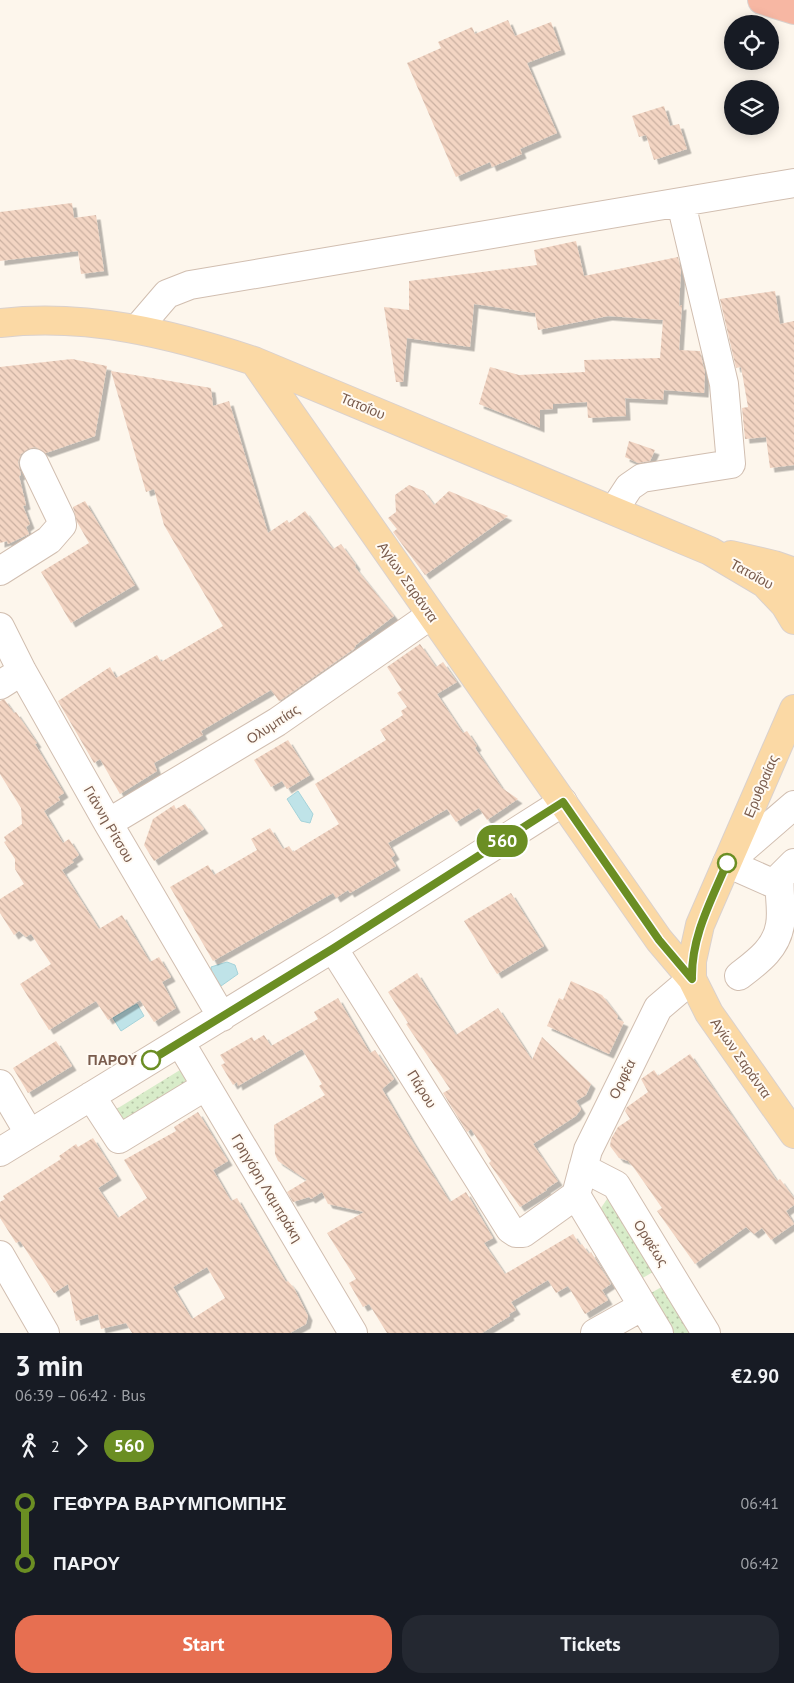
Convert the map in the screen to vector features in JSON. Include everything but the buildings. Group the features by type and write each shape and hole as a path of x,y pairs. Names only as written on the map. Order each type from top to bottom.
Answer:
{"highway":[{"path":"762,0 794,10"}],"main road":[{"name":"Τατοΐου","path":"0,323 71,320 137,329 188,339 254,361 710,550 781,571 794,596"},
{"name":"Αγίων Σαράντα","path":"254,361 659,940 692,979 709,1013 794,1134"},
{"path":"781,571 784,605 794,620"},
{"name":"Ερυθραίας","path":"692,979 695,943 727,863 794,709"}],"street":[{"path":"137,329 167,294 190,285 681,203 794,182"},
{"path":"614,510 629,487 642,478 731,464 724,384 681,203"},
{"path":"0,571 49,540 62,525 34,463"},
{"name":"Ολυμπίας","path":"108,823 277,722 432,615"},
{"name":"Γιάννη Ρίτσου","path":"0,627 11,678 108,823 222,1017"},
{"path":"0,1152 334,948 563,802"},
{"name":"Ερυθραίας","path":"727,863 794,805"},
{"path":"727,863 779,886"},
{"path":"739,976 769,952 775,940 780,925 780,878 794,863"},
{"name":"Πάρου","path":"334,948 510,1229 516,1233 523,1233 576,1195"},
{"name":"Ορφέα","path":"576,1195 588,1150 658,1008 692,979"},
{"name":"Γρηγόρη Λαμπράκη","path":"180,1042 345,1330"},
{"path":"0,1084 29,1133"},
{"path":"91,1096 119,1139 206,1086"},
{"name":"Ορφέως","path":"583,1168 616,1185 706,1333"},
{"path":"576,1195 659,1333"},
{"path":"0,1254 44,1333"},
{"path":"595,1333 670,1273"}],"green space":[{"path":"180,1070 190,1087 120,1130 110,1113"},
{"path":"611,1193 658,1269 641,1279 599,1211"},
{"path":"667,1284 699,1333 667,1333 649,1294"}],"water":[{"path":"298,791 313,814 310,823 301,821 287,799"},
{"path":"227,962 235,965 238,974 221,986 212,973 211,967"},
{"path":"137,1004 144,1016 121,1031 113,1018"}],"bus line":[{"name":"560","path":"151,1060 334,948 563,802 659,940 692,979 692,961 700,925 727,863"}],"place":[{"name":"ΠΑΡΟΥ","path":"151,1060"}]}
